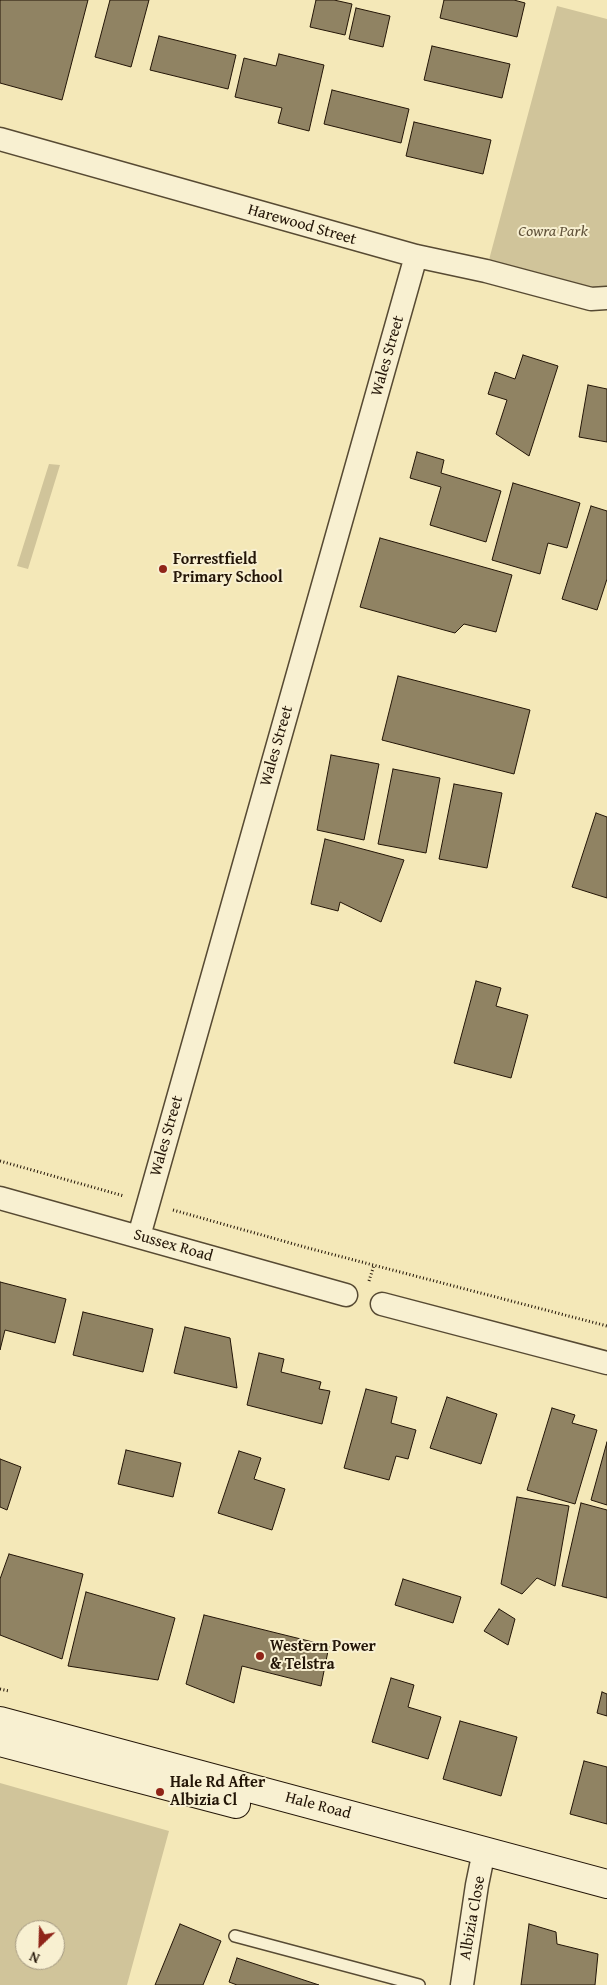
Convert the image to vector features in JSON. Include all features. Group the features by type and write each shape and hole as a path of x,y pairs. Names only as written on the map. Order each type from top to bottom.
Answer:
{"main road":[{"name":"Hale Road","path":"0,1721 483,1860 607,1903"},
{"name":"Hale Road","path":"0,1742 483,1860 607,1884"}],"street":[{"name":"Harewood Street","path":"0,139 416,256 486,271 591,299 607,298"},
{"name":"Wales Street","path":"139,1236 416,256"},
{"name":"Sussex Road","path":"0,1198 346,1295"},
{"path":"382,1304 606,1359"},
{"name":"Albizia Close","path":"462,1985 477,1885 483,1860"}],"lane":[{"path":"234,1936 419,1985"}],"path":[{"path":"0,1161 308,1248 607,1326"}],"green space":[{"name":"Cowra Park","path":"557,6 607,19 607,298 486,271"},
{"path":"49,464 60,465 28,569 17,566"},
{"path":"0,1783 169,1831 127,1985 0,1985"}],"building":[{"path":"0,0 88,0 62,100 0,83"},
{"path":"110,0 149,0 131,67 95,57"},
{"path":"316,0 334,0 352,4 345,35 310,27"},
{"path":"444,0 514,0 525,3 517,37 440,18"},
{"path":"356,8 390,16 383,47 349,39"},
{"path":"159,36 236,55 228,89 150,70"},
{"path":"432,46 510,64 502,98 424,80"},
{"path":"279,54 324,65 309,131 278,123 282,108 235,97 244,58 276,66"},
{"path":"332,90 409,109 401,143 324,124"},
{"path":"414,122 491,140 483,174 406,156"},
{"path":"523,355 558,366 529,456 496,434 507,400 488,394 495,372 515,379"},
{"path":"588,385 607,389 607,442 579,437"},
{"path":"417,452 444,460 441,473 501,491 486,542 430,525 441,487 410,478"},
{"path":"513,483 580,503 567,548 548,543 540,574 492,560"},
{"path":"591,506 607,511 607,579 597,610 562,599"},
{"path":"380,538 512,575 496,632 464,624 455,633 360,607"},
{"path":"398,676 530,710 514,774 382,740"},
{"path":"331,755 379,764 364,840 317,830"},
{"path":"393,769 440,778 426,853 378,844"},
{"path":"454,784 502,793 487,868 439,859"},
{"path":"596,813 607,817 607,898 572,887"},
{"path":"325,839 404,860 381,922 340,902 338,911 311,904"},
{"path":"476,981 501,988 496,1006 528,1015 511,1078 454,1063"},
{"path":"0,1282 66,1299 55,1343 5,1330 0,1350"},
{"path":"83,1312 153,1329 143,1372 73,1355"},
{"path":"185,1327 230,1338 237,1388 174,1373"},
{"path":"259,1353 284,1359 281,1372 321,1382 319,1389 330,1391 322,1424 247,1405"},
{"path":"366,1389 397,1397 391,1423 416,1430 408,1459 396,1456 389,1480 344,1468"},
{"path":"447,1397 497,1414 481,1464 430,1448"},
{"path":"552,1408 575,1415 572,1423 597,1430 575,1504 527,1490"},
{"path":"607,1442 607,1505 591,1500"},
{"path":"126,1450 181,1463 173,1497 118,1484"},
{"path":"239,1451 261,1458 254,1479 285,1489 272,1530 218,1513"},
{"path":"0,1459 21,1467 7,1510 0,1507"},
{"path":"517,1497 569,1506 555,1586 537,1578 522,1594 501,1584"},
{"path":"581,1503 607,1510 607,1598 562,1586"},
{"path":"9,1554 83,1574 62,1659 0,1635 0,1579"},
{"path":"403,1579 461,1597 453,1623 395,1605"},
{"path":"86,1592 175,1618 158,1680 68,1666"},
{"path":"499,1609 515,1619 508,1645 484,1631"},
{"name":"Western Power & Telstra","path":"204,1615 329,1646 321,1686 242,1666 234,1703 186,1684"},
{"path":"391,1678 414,1685 408,1707 441,1717 428,1759 372,1742"},
{"path":"602,1692 607,1694 607,1716 597,1713"},
{"path":"460,1721 517,1737 501,1796 443,1779"},
{"path":"584,1761 607,1767 607,1824 570,1814"},
{"path":"180,1924 221,1941 203,1985 155,1985"},
{"path":"529,1924 556,1932 557,1944 598,1954 595,1985 521,1985"},
{"path":"237,1958 319,1985 237,1985 229,1982"}],"place":[{"name":"Forrestfield Primary School","path":"163,569"},
{"name":"Western Power & Telstra","path":"260,1656"},
{"name":"Hale Rd After Albizia Cl","path":"160,1792"}]}
